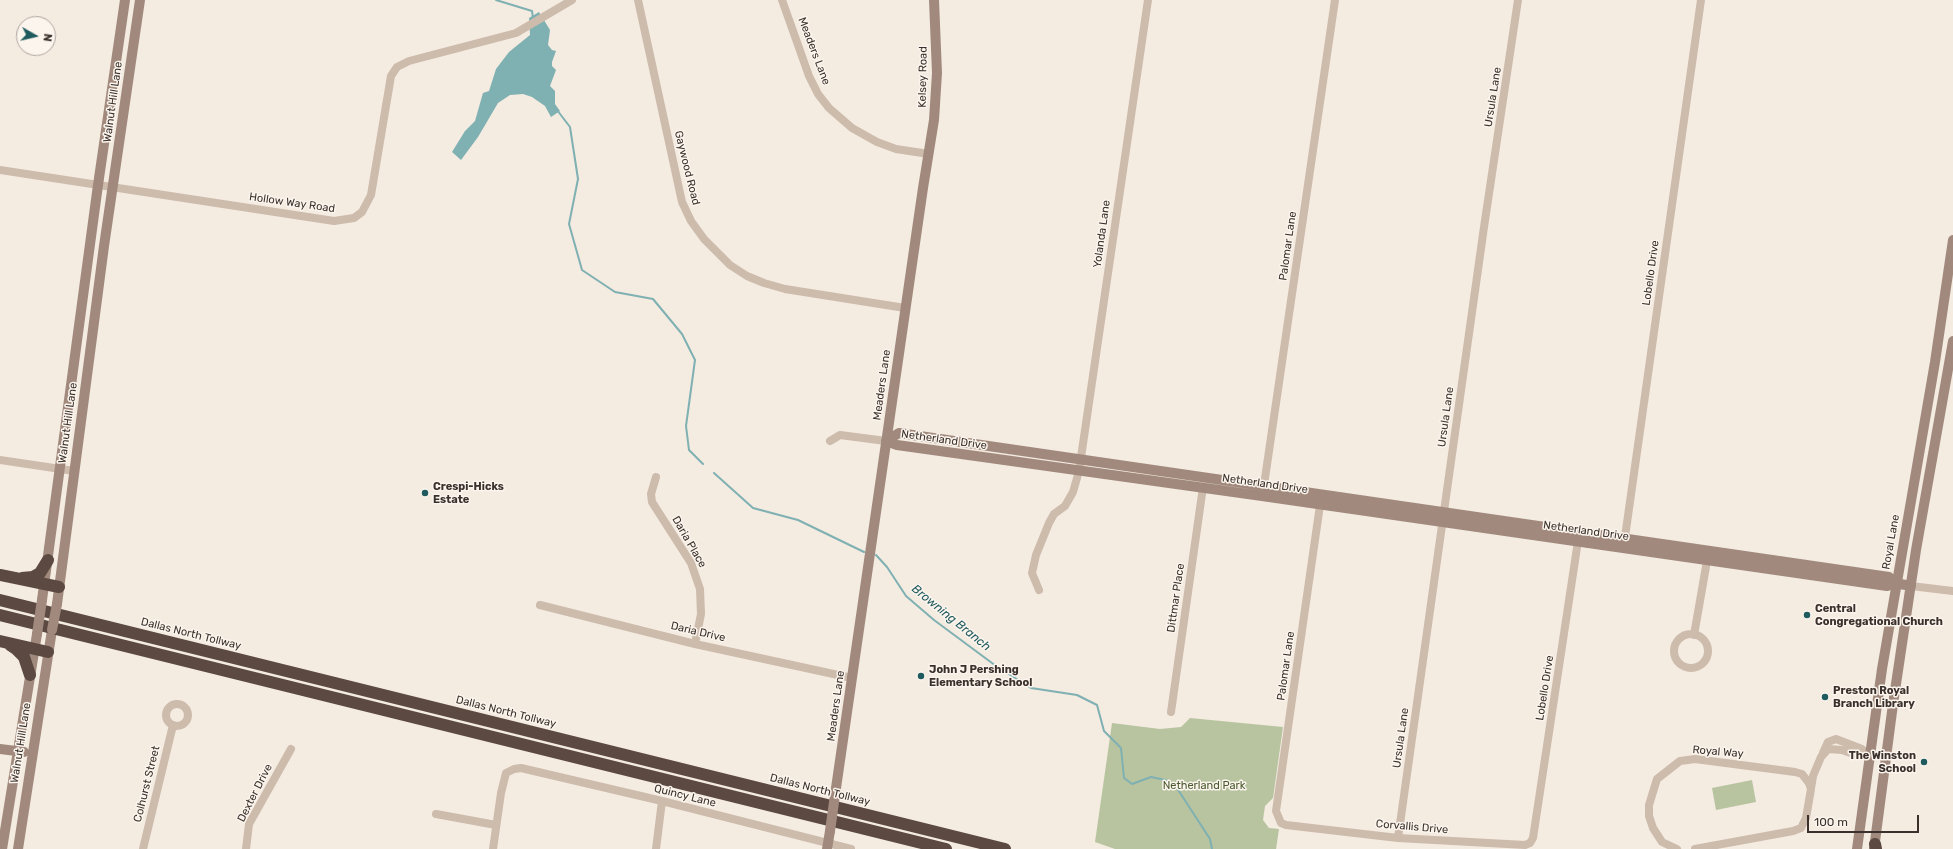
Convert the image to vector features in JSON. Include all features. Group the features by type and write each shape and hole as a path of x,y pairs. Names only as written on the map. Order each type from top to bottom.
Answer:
{"highway":[{"path":"17,579 33,577 40,573 48,560"},
{"path":"0,575 59,587"},
{"name":"Dallas North Tollway","path":"0,600 1005,849"},
{"path":"0,615 946,849"},
{"path":"3,642 48,652"},
{"path":"3,642 16,649 24,658 30,675"}],"main road":[{"name":"Walnut Hill Lane","path":"2,849 48,560 98,185 125,0"},
{"name":"Walnut Hill Lane","path":"18,849 48,652 57,604 112,188 140,0"},
{"name":"Kelsey Road","path":"929,154 934,120 937,80 934,0"},
{"name":"Meaders Lane","path":"828,846 905,308 929,154"},
{"name":"Royal Lane","path":"1857,849 1869,756 1895,583 1935,362 1953,245"},
{"path":"1875,847 1885,760 1911,586 1953,341"},
{"name":"Netherland Drive","path":"886,442 899,433 1080,460 1263,491 1320,505 1442,517 1758,563 1889,577 1895,583 1911,586"},
{"path":"1921,440 1936,443"},
{"name":"Netherland Drive","path":"886,442 897,445 1079,471 1203,487 1353,499 1442,517"},
{"path":"1351,509 1353,499"},
{"name":"Netherland Drive","path":"1533,530 1578,541 1624,543"},
{"path":"1882,669 1898,673"},
{"path":"0,749 32,754"},
{"path":"1869,756 1885,760"}],"street":[{"name":"Hollow Way Road","path":"0,170 334,221 354,218 362,212 371,195 390,82 397,67 410,61 502,37 527,28 572,0"},
{"name":"Gaywood Road","path":"638,0 682,202 691,221 704,239 730,265 747,276 764,283 785,289 905,308"},
{"name":"Meaders Lane","path":"782,0 809,76 818,94 829,108 852,128 877,142 896,148 929,154"},
{"name":"Yolanda Lane","path":"1039,590 1032,573 1036,555 1054,514 1065,506 1073,492 1079,471 1148,0"},
{"name":"Palomar Lane","path":"1263,491 1335,0"},
{"name":"Ursula Lane","path":"1398,838 1442,517 1518,0"},
{"name":"Lobello Drive","path":"1624,543 1701,0"},
{"path":"830,441 840,435 886,442"},
{"path":"0,460 74,471"},
{"name":"Daria Place","path":"656,477 651,494 652,502 691,563 700,588 701,614 695,644"},
{"name":"Dittmar Place","path":"1171,712 1203,487"},
{"name":"Palomar Lane","path":"1286,826 1280,824 1276,811 1320,505"},
{"name":"Lobello Drive","path":"1533,838 1578,541"},
{"path":"1694,634 1708,556"},
{"name":"Netherland Drive","path":"1911,586 1953,592"},
{"name":"Daria Drive","path":"540,604 695,644 852,678"},
{"path":"1694,634 1705,641 1708,652 1704,662 1692,668 1682,665 1676,659 1673,650 1678,639 1694,634"},
{"name":"Colhurst Street","path":"143,849 173,725"},
{"path":"1695,849 1793,831 1801,828 1806,818 1813,776 1828,742 1836,739 1862,749 1869,756"},
{"name":"Dexter Drive","path":"246,849 246,840 252,818 291,749"},
{"name":"Royal Way","path":"1677,849 1662,842 1653,828 1648,816 1649,805 1657,779 1680,761 1695,759 1795,772 1802,774 1809,783 1811,789"},
{"name":"Quincy Lane","path":"496,825 506,774 514,769 521,768 662,801 828,846 851,849"},
{"path":"656,849 662,801"},
{"path":"436,814 496,825 493,849"},
{"name":"Corvallis Drive","path":"1286,826 1398,838 1525,845 1533,838"}],"green space":[{"name":"Netherland Park","path":"1190,718 1283,727 1273,798 1265,806 1263,820 1269,828 1279,829 1276,849 1115,849 1095,842 1112,723 1160,729 1181,727"},
{"path":"1752,780 1756,802 1716,810 1712,788"}],"water":[{"path":"539,12 550,30 548,45 552,50 556,51 552,66 556,70 550,86 555,91 555,104 560,111 551,117 545,106 532,97 523,94 510,95 498,103 478,137 461,160 452,152 465,131 475,121 483,93 489,91 496,69 509,52 530,35 529,18"}],"waterway":[{"name":"Browning Branch","path":"496,0 532,11 533,18"},
{"name":"Browning Branch","path":"557,110 570,127 578,179 569,224 582,270 615,292 653,299 682,334 695,360 686,426 689,450 703,464"},
{"name":"Browning Branch","path":"714,473 753,508 798,520 864,552"},
{"name":"Browning Branch","path":"876,555 887,567 906,596 934,620 996,666 1031,688 1077,695 1097,705 1104,731 1121,748 1124,778 1132,784 1151,777 1165,780 1175,785 1210,839 1212,849"}],"place":[{"name":"Crespi-Hicks Estate","path":"425,493"},
{"name":"Central Congregational Church","path":"1807,615"},
{"name":"John J Pershing Elementary School","path":"921,676"},
{"name":"Preston Royal Branch Library","path":"1825,697"},
{"name":"The Winston School","path":"1924,762"}]}
